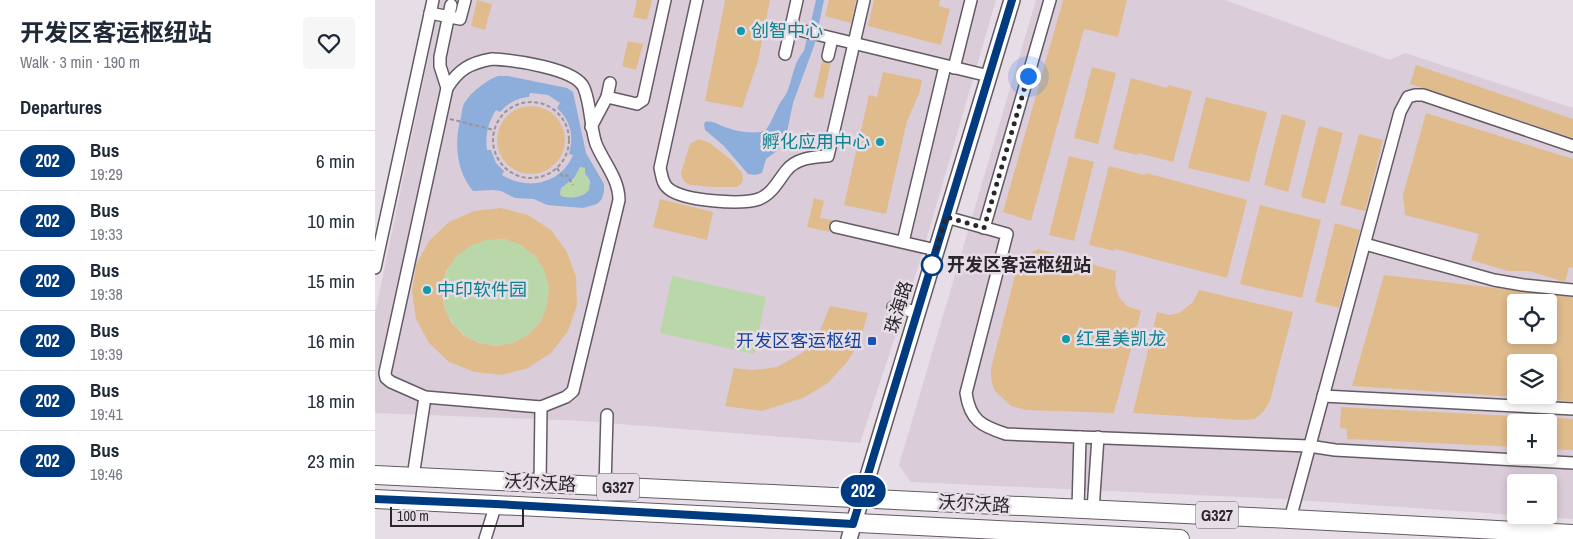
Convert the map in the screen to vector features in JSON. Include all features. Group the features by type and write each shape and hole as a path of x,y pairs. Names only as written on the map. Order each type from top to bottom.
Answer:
{"highway":[{"name":"沃尔沃路","path":"375,475 1573,534"},
{"name":"沃尔沃路","path":"375,499 496,504 851,531 1180,539"}],"main road":[{"name":"珠海路","path":"851,531 1012,0"}],"street":[{"path":"375,268 433,0"},
{"path":"430,13 460,20 465,0"},
{"path":"607,97 637,104 643,100 665,0"},
{"path":"697,0 661,168 663,182 669,190 687,196 712,201 739,203 761,198 777,185 787,169 798,162 812,157 828,156 864,0"},
{"path":"785,54 797,0"},
{"path":"903,242 949,67 971,0"},
{"path":"984,228 1050,0"},
{"path":"447,88 440,66 440,58 451,5"},
{"path":"791,28 989,76"},
{"path":"828,56 832,39"},
{"path":"492,59 549,68 574,77 581,83 586,95 591,127 599,150 617,186 619,200 573,391 566,397 541,407 425,396 391,382 386,378 385,373 447,88 454,77 471,64 492,59"},
{"path":"591,127 607,97 610,83"},
{"path":"1289,519 1400,112 1408,98 1415,95 1423,95 1573,146"},
{"path":"946,217 1007,234 966,393 968,406 975,418 987,428 1006,434 1309,446 1335,450 1573,462"},
{"path":"836,227 936,250"},
{"path":"1365,244 1494,280 1573,290"},
{"path":"893,307 917,312"},
{"path":"413,477 425,396"},
{"path":"1323,396 1573,409"},
{"path":"540,483 541,407"},
{"path":"605,487 607,415"},
{"path":"1081,437 1085,510"},
{"path":"1085,510 1098,437"},
{"path":"485,539 496,504"}],"path":[{"path":"524,102 546,105 555,110 567,128 569,139 566,154 557,168 538,178 527,178 511,173 499,162 494,152 494,130 498,120 514,106 524,102"},
{"path":"457,121 494,130"},
{"path":"557,168 563,177 567,175 573,185"}],"shaded area":[{"path":"440,0 996,0 921,258 860,443 583,421 375,413 375,314"},
{"path":"1036,0 1225,0 1390,60 1405,53 1573,108 1573,519 1557,518 1557,474 1507,474 1507,514 1283,499 911,482 899,465"}],"green space":[{"path":"580,167 585,168 587,178 590,181 589,190 583,195 576,197 561,196 561,188 574,178"},
{"path":"496,239 516,243 533,255 545,272 549,292 545,312 533,329 516,341 496,345 476,341 459,329 447,312 443,292 447,272 459,255 476,243"},
{"path":"672,276 766,297 754,354 660,333"}],"water":[{"path":"816,0 824,0 815,43 793,103 787,132 778,150 766,159 762,173 748,174 724,146 705,130 704,124 705,122 711,122 745,132 765,131 787,93 796,63 804,51"},
{"path":"508,76 567,88 573,92 586,153 604,184 602,199 597,204 583,208 547,205 534,199 515,198 501,191 473,191 463,175 458,156 457,146 463,105 471,94 494,78","holes":["530,93 548,95 560,103 557,108 562,113 570,129 569,154 573,155 568,165 552,178 542,182 522,183 502,175 504,171 496,163 491,150 487,150 486,139 496,110 500,112 520,98 529,97","580,167 585,168 585,173 590,181 589,190 583,195 576,197 561,196 561,188 574,178"]}],"building":[{"path":"477,0 492,4 485,30 471,26"},
{"path":"637,0 652,0 647,20 633,17"},
{"name":"创智中心","path":"725,0 770,0 758,61 742,108 705,101"},
{"path":"829,0 856,0 851,23 825,16"},
{"path":"874,0 940,0 939,6 950,9 941,45 868,26"},
{"path":"1063,0 1127,0 1118,37 1084,29 1031,221 1003,212"},
{"path":"628,41 643,44 636,70 622,66"},
{"path":"822,61 831,62 823,99 814,97"},
{"path":"1416,65 1573,119 1573,138 1410,84"},
{"path":"1092,67 1116,73 1098,144 1074,138"},
{"path":"883,72 922,80 919,94 907,121 886,214 844,205 869,95 877,97"},
{"path":"1131,78 1167,88 1168,85 1192,91 1173,162 1113,149"},
{"path":"1206,97 1267,112 1249,182 1188,168"},
{"path":"531,106 544,109 555,116 562,127 565,140 562,153 555,164 544,171 531,174 518,171 507,164 500,153 497,140 500,127 507,116 518,109"},
{"path":"1426,113 1573,159 1573,268 1569,267 1565,282 1529,271 1508,271 1471,260 1479,234 1405,215 1403,195"},
{"path":"1282,114 1306,121 1288,192 1264,185"},
{"path":"1319,126 1343,133 1325,204 1301,197"},
{"path":"1359,134 1383,140 1365,211 1340,205"},
{"path":"699,139 710,143 731,160 742,173 743,179 741,184 737,187 714,187 690,185 685,182 681,173 686,156 690,144"},
{"path":"1069,156 1094,162 1074,241 1049,235"},
{"path":"1109,166 1145,175 1146,173 1247,200 1227,278 1115,249 1114,251 1089,245"},
{"path":"814,198 824,201 820,218 833,220 829,226 830,232 807,227"},
{"path":"660,199 713,212 707,240 653,227"},
{"path":"1260,205 1321,220 1302,298 1240,284"},
{"name":"中印软件园","path":"501,208 528,215 551,230 567,252 576,277 577,305 568,331 551,353 528,368 502,375 475,372 449,362 429,343 416,319 412,292 416,265 429,241 449,222 474,211","holes":["504,239 521,245 535,256 544,270 549,287 547,305 541,321 529,334 513,343 496,346 479,343 463,335 451,322 444,306 442,289 446,271 456,257 470,246 486,240"]},
{"path":"1335,223 1360,230 1339,308 1315,302"},
{"name":"红星美凯龙","path":"1038,249 1116,271 1115,284 1119,297 1127,306 1141,311 1114,413 1026,410 1011,406 994,390 991,368 1019,260"},
{"path":"1384,275 1547,294 1507,294 1507,344 1557,344 1557,295 1573,297 1573,401 1557,400 1557,354 1507,354 1507,396 1352,386"},
{"name":"红星美凯龙","path":"1199,290 1293,312 1270,401 1264,411 1255,419 1241,420 1133,413 1157,312 1169,315 1179,313 1193,302"},
{"path":"830,306 868,313 859,343 847,362 828,383 803,398 762,411 725,406 734,368 753,370 777,367 802,353 819,333"},
{"path":"1341,407 1507,416 1507,447 1347,439 1347,429 1340,428"},
{"path":"1557,418 1573,419 1573,450 1557,449"}],"bus line":[{"name":"202","path":"375,499 853,524 1012,0"}],"place":[{"name":"创智中心","path":"741,31"},
{"name":"孵化应用中心","path":"880,142"},
{"name":"开发区客运枢纽站","path":"932,265"},
{"name":"中印软件园","path":"427,290"},
{"name":"红星美凯龙","path":"1066,339"},
{"name":"开发区客运枢纽","path":"872,341"}],"route":[{"path":"932,265 946,217 984,228 1028,76"}]}
